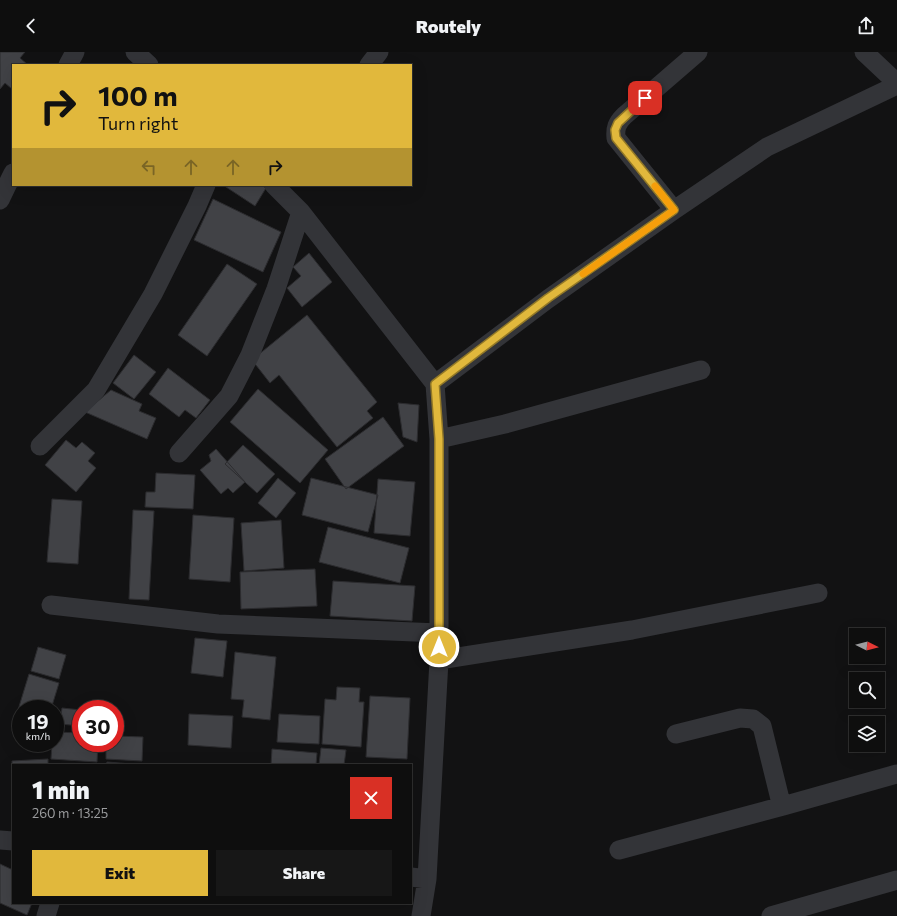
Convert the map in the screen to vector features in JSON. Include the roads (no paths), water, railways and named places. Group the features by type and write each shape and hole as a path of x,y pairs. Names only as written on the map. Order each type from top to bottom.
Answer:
{"street":[{"path":"69,64 75,52"},
{"path":"135,52 148,64"},
{"path":"370,64 379,52"},
{"path":"674,210 616,138 615,130 618,123 624,116 698,52"},
{"path":"435,384 548,298 767,147 897,84 864,52"},
{"path":"0,200 12,175"},
{"path":"40,446 96,390 153,294 206,186"},
{"path":"276,186 301,212 435,384 439,439 439,660 419,878 421,916"},
{"path":"179,454 229,396 233,389 250,355 276,289 301,212"},
{"path":"439,439 505,424 701,370"},
{"path":"439,660 632,630 818,593"},
{"path":"51,605 218,624 439,633"},
{"path":"676,734 740,718 753,719 762,726 783,806"},
{"path":"619,850 897,774"},
{"path":"0,840 12,841"},
{"path":"772,916 794,913 897,880"},
{"path":"46,916 50,904"}]}
